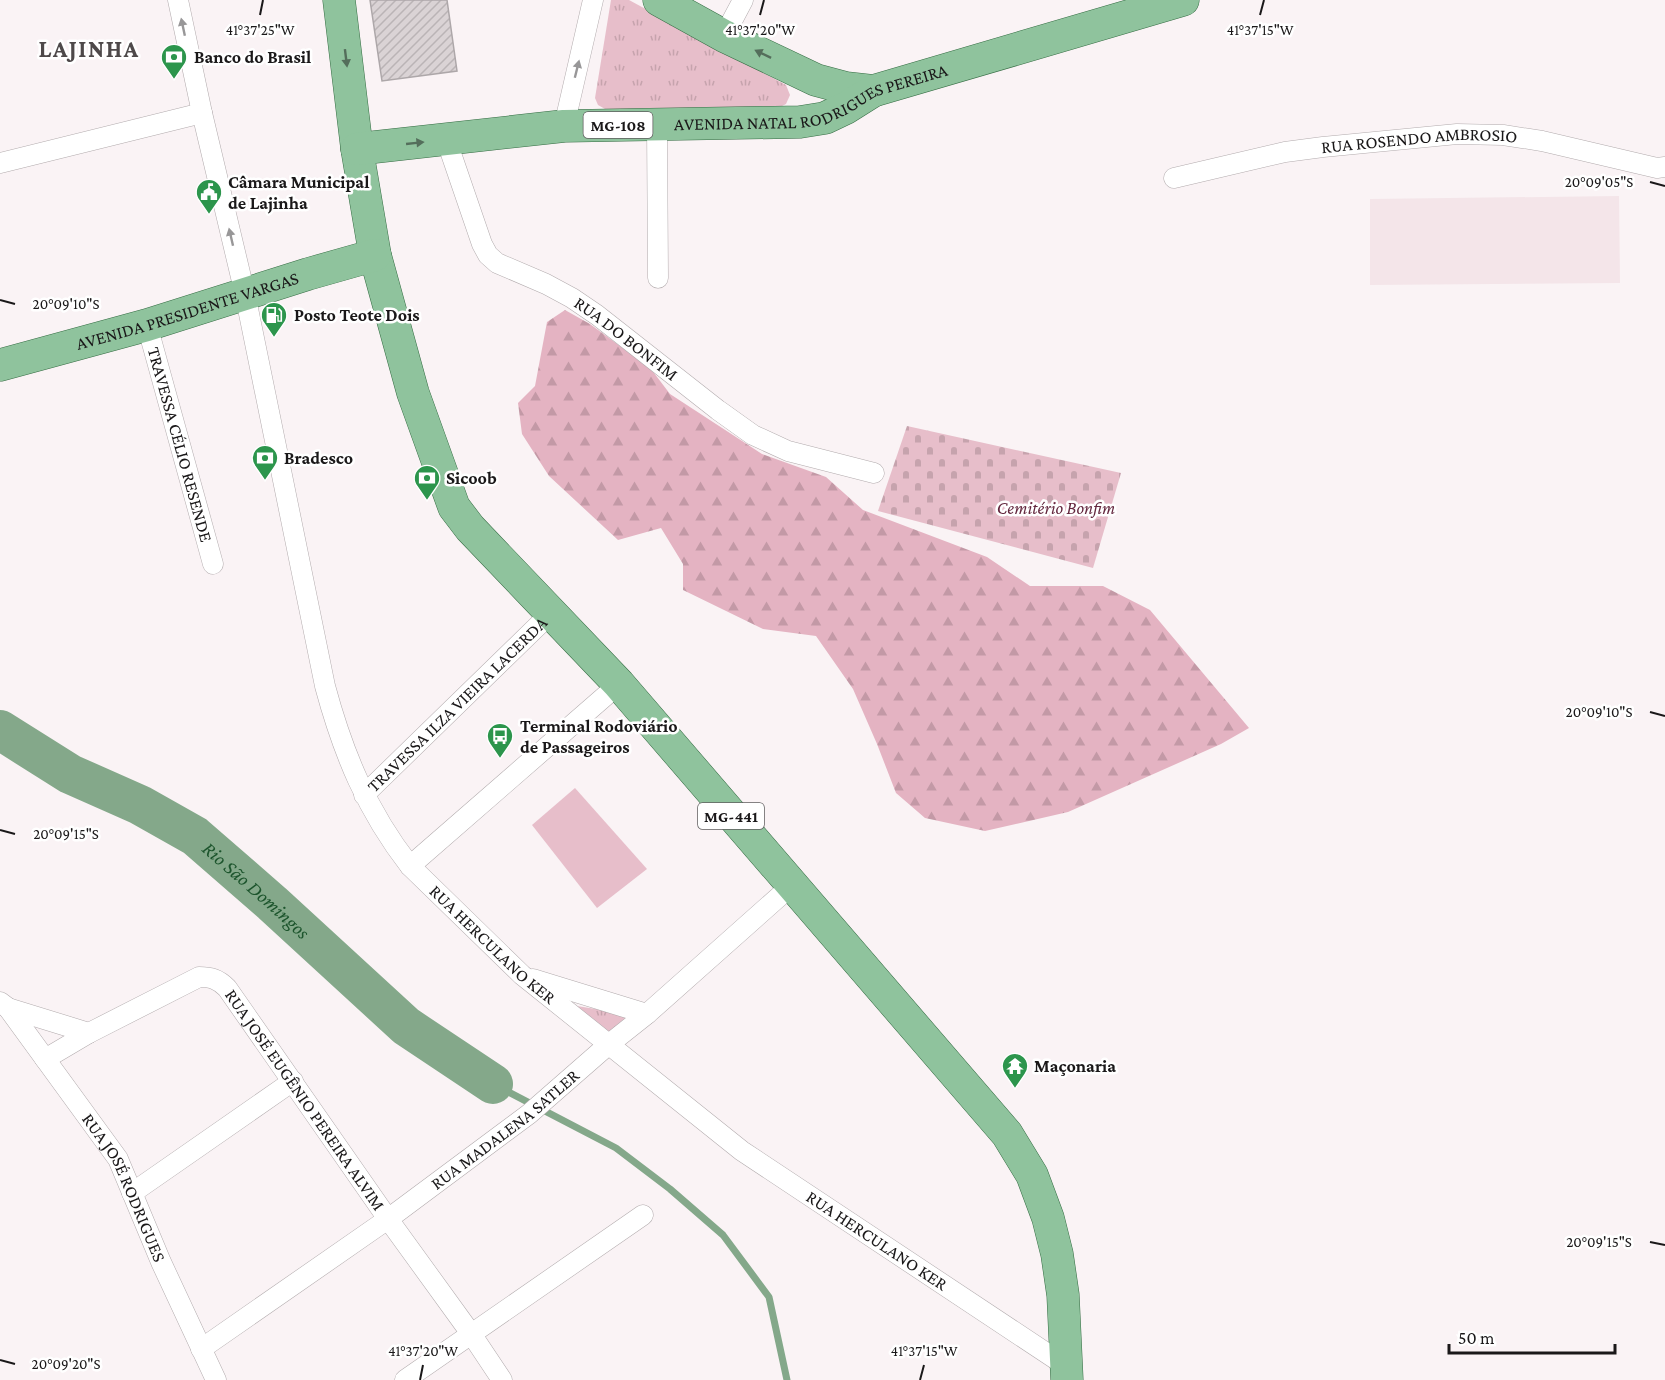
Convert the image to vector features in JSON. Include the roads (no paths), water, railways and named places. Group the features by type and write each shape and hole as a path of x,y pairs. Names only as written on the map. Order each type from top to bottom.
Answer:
{"main road":[{"path":"339,0 357,149 375,255"},
{"name":"MG-108","path":"659,0 724,36 816,80 846,88 873,91"},
{"name":"AVENIDA NATAL RODRIGUES PEREIRA","path":"357,149 564,126 800,122 825,118 873,91 1183,0"},
{"path":"816,80 825,105 825,118"},
{"name":"AVENIDA PRESIDENTE VARGAS","path":"0,365 147,325 375,255"},
{"name":"MG-441","path":"375,255 413,393 454,507 470,528 619,684 1007,1134 1032,1175 1058,1254 1063,1295 1066,1373"}],"street":[{"name":"RUA HERCULANO KER","path":"178,0 245,294 325,686 337,729 364,795 395,847 410,866 522,975 742,1151 1066,1373"},
{"path":"564,126 593,0"},
{"path":"724,36 743,0"},
{"path":"0,163 202,113"},
{"path":"657,124 658,278"},
{"name":"RUA ROSENDO AMBROSIO","path":"1174,178 1285,152 1457,134 1503,135 1542,141 1657,168 1665,167"},
{"name":"RUA DO BONFIM","path":"446,139 482,244 488,255 497,263 572,298 753,435 788,451 874,472"},
{"name":"TRAVESSA CÉLIO RESENDE","path":"147,325 213,564"},
{"name":"TRAVESSA ILZA VIEIRA LACERDA","path":"364,795 551,614"},
{"path":"410,866 619,684"},
{"name":"RUA MADALENA SATLER","path":"201,1349 388,1219 529,1114 647,1014 791,886"},
{"path":"522,975 647,1014"},
{"name":"RUA JOSÉ EUGÊNIO PEREIRA ALVIM","path":"45,1059 89,1033 199,976 219,980 227,987 502,1380"},
{"name":"RUA JOSÉ RODRIGUES","path":"4,1005 89,1033"},
{"name":"RUA JOSÉ RODRIGUES","path":"4,1005 118,1159 161,1262 216,1380"},
{"path":"132,1193 293,1081"},
{"path":"405,1380 643,1215"}],"waterway":[{"name":"Rio São Domingos","path":"0,730 70,774 140,805 195,836 406,1026 493,1084"},
{"path":"493,1084 616,1148 670,1189 723,1235 769,1297 787,1380"}],"place":[{"name":"Banco do Brasil","path":"174,80"},
{"name":"Câmara Municipal de Lajinha","path":"209,215"},
{"name":"Posto Teote Dois","path":"274,338"},
{"name":"Bradesco","path":"265,481"},
{"name":"Sicoob","path":"427,501"},
{"name":"Terminal Rodoviário de Passageiros","path":"500,759"},
{"name":"Maçonaria","path":"1015,1089"}],"district":[{"name":"LAJINHA","path":"89,49"}],"park label":[{"name":"Cemitério Bonfim","path":"1056,508"}]}
